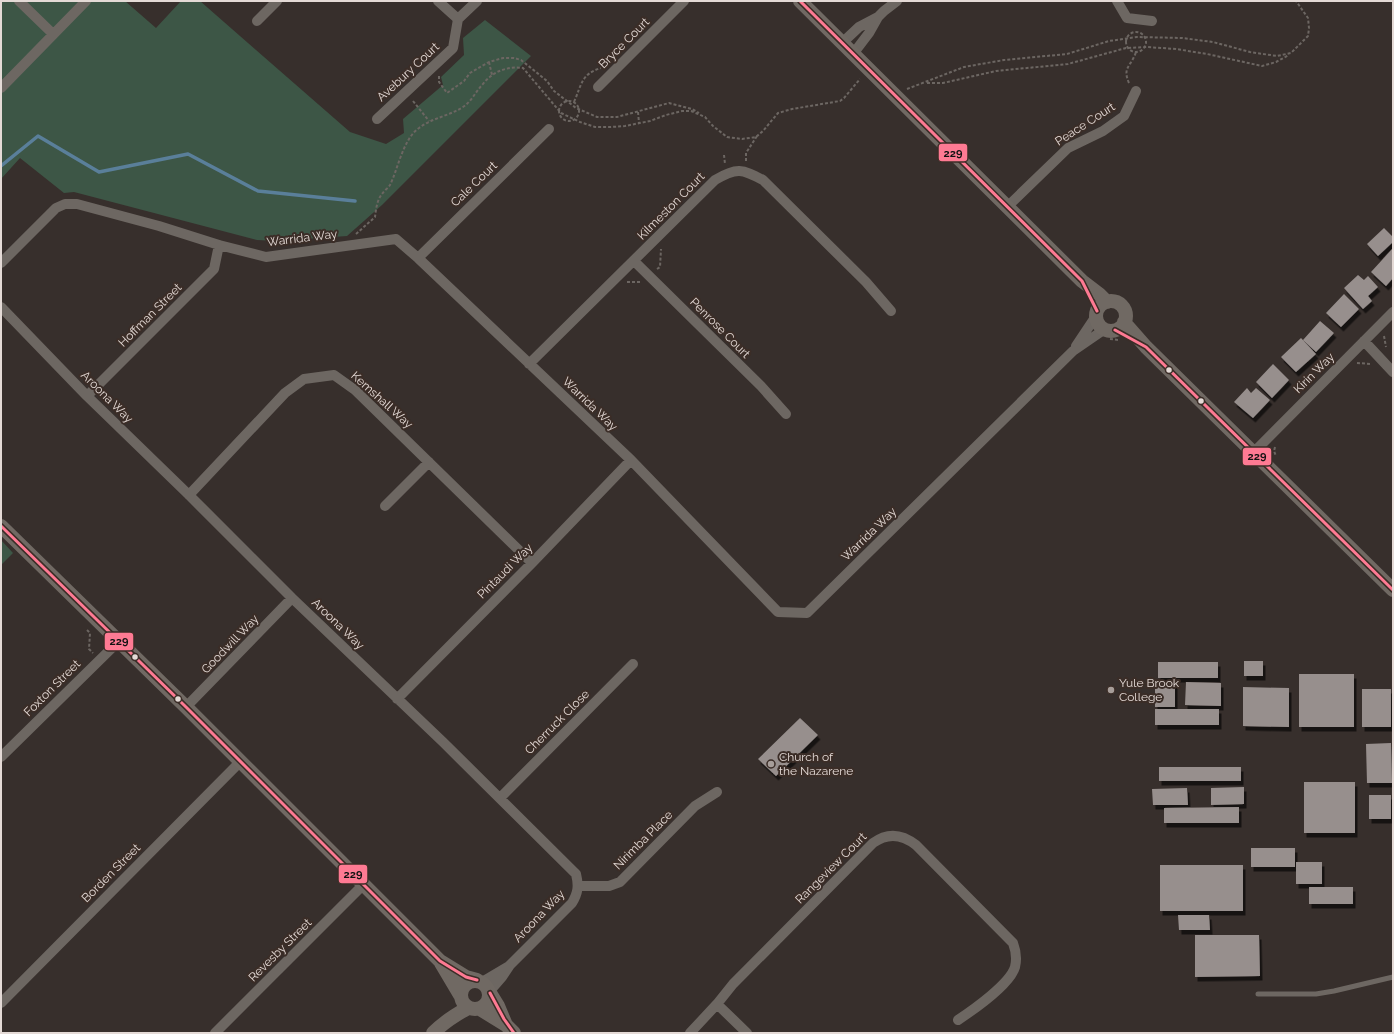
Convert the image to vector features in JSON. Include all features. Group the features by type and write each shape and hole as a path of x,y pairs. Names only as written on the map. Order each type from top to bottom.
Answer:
{"main road":[{"path":"800,1 1007,208 1082,281 1099,294 1099,323 1115,327 1146,347 1393,590"},
{"path":"1100,310 1114,301 1121,305 1126,314 1115,327"},
{"path":"1,526 440,961 484,987 498,1006 510,1029"},
{"path":"440,961 462,1001 510,1029"},
{"path":"437,1029 451,1006 460,995 462,987 465,984 469,982 484,987"},
{"path":"437,1029 458,1013 483,1007 488,1001 484,987"}],"street":[{"path":"20,1 53,34"},
{"path":"1,88 86,1"},
{"path":"257,21 277,1"},
{"path":"438,1 458,19 477,1"},
{"name":"Bryce Court","path":"598,87 684,1"},
{"path":"842,43 859,27 878,16 898,1"},
{"path":"1117,1 1127,18 1152,21"},
{"path":"853,54 869,33 878,16"},
{"name":"Avebury Court","path":"377,119 453,48 458,19"},
{"name":"Peace Court","path":"1007,208 1068,148 1103,131 1124,116 1136,91"},
{"name":"Cale Court","path":"418,258 549,129"},
{"name":"Kilmeston Court","path":"529,364 715,180 726,173 733,171 746,171"},
{"path":"746,171 763,180 866,282 891,311"},
{"name":"Warrida Way","path":"1,263 56,208 65,204 76,204 266,257 396,239 418,258 631,460 778,612 807,613 1073,352 1100,310"},
{"name":"Hoffman Street","path":"87,396 214,269 219,245"},
{"name":"Penrose Court","path":"634,261 761,386 786,414"},
{"name":"Aroona Way","path":"1,307 87,396 292,598 500,798 576,874 579,886 577,896 572,903 510,965 484,987"},
{"name":"Kirin Way","path":"1254,452 1393,312"},
{"name":"Warrida Way","path":"1073,352 1115,327"},
{"path":"1364,341 1393,372"},
{"name":"Kemshall Way","path":"189,495 285,393 304,379 334,375 355,390 532,563"},
{"name":"Pintaudi Way","path":"397,699 532,563 631,460"},
{"path":"385,506 429,462"},
{"name":"Goodwill Way","path":"186,708 292,598"},
{"name":"Foxton Street","path":"2,754 118,641"},
{"name":"Cherruck Close","path":"500,798 633,664"},
{"name":"Borden Street","path":"1,1003 240,762"},
{"name":"Nirimba Place","path":"579,886 609,886 620,882 695,806 717,792"},
{"name":"Rangeview Court","path":"690,1033 733,984 873,843 884,837 896,835 909,840 916,845 1013,943 1016,958 1015,967 1011,975 985,1001 958,1020"},
{"name":"Revesby Street","path":"215,1033 363,885"},
{"path":"717,1004 747,1033"}],"lane":[{"path":"1258,994 1316,994 1393,977"}],"path":[{"path":"926,83 943,83 996,71 1068,64 1129,48 1176,49 1262,66 1276,62 1291,53 1308,36 1308,18 1296,1"},
{"path":"902,85 908,89 964,67 1004,60 1067,54 1109,41 1144,36 1182,38 1213,42 1250,52 1277,56 1291,53"},
{"path":"1128,38 1127,45 1133,52 1136,52 1144,48 1146,42 1144,36"},
{"path":"1136,52 1134,60 1126,70 1128,83 1136,91"},
{"path":"443,71 439,76 439,82 447,93 464,81 470,73 489,62 503,58 514,58 521,60 547,81 554,91 567,101 579,109 597,117 617,117 669,104 692,109 705,117 713,126 727,137 742,139 758,135"},
{"path":"489,62 492,75"},
{"path":"354,236 375,217 377,204 381,195 390,185 404,148 417,129 429,121 463,107 483,83 492,75 501,70 513,66 524,68 560,111 562,117 566,120 574,119 595,127 611,127 639,123 682,111 691,111 705,117"},
{"path":"746,171 746,153 758,135 778,113 840,100 844,98 862,77"},
{"path":"406,92 429,121"},
{"path":"560,111 562,104 567,101"},
{"path":"574,119 578,116 579,109"},
{"path":"638,112 639,123"},
{"path":"1357,363 1375,365 1386,353 1384,335"},
{"path":"1276,444 1274,451 1278,461"},
{"path":"86,627 90,633 89,649 93,653"}],"green space":[{"path":"1,1 125,1 156,28 181,1 200,1 350,132 386,144 404,133 403,119 443,85 441,77 464,55 463,38 485,20 531,56 382,205 347,236 276,241 257,240 74,192 64,193 20,158 1,179"},
{"path":"1,540 13,553 1,565"}],"building":[{"path":"1384,228 1393,237 1393,242 1378,256 1367,244"},
{"path":"1393,248 1393,278 1386,286 1371,272"},
{"path":"1358,275 1364,280 1368,276 1378,287 1368,296 1372,301 1363,309 1344,288"},
{"path":"1344,294 1359,309 1341,327 1326,313"},
{"path":"1320,321 1334,333 1316,352 1303,340"},
{"path":"1301,338 1316,354 1296,372 1281,357"},
{"path":"1273,364 1289,380 1272,398 1256,382"},
{"path":"1247,388 1251,393 1256,388 1270,400 1253,418 1234,402"},
{"path":"1244,661 1263,661 1263,676 1244,676"},
{"path":"1158,662 1218,662 1218,678 1158,678"},
{"path":"1299,674 1354,674 1354,727 1299,727"},
{"path":"1186,682 1221,683 1221,706 1185,705"},
{"path":"1155,683 1175,683 1175,707 1155,707"},
{"path":"1243,687 1289,688 1289,727 1243,726"},
{"path":"1362,689 1391,689 1391,727 1362,727"},
{"path":"1155,709 1219,709 1219,725 1155,725"},
{"path":"800,718 818,735 776,776 758,759"},
{"path":"1391,743 1392,783 1367,783 1366,744"},
{"path":"1159,767 1241,767 1241,781 1159,781"},
{"path":"1304,782 1355,782 1355,833 1304,833"},
{"path":"1244,787 1244,804 1211,805 1211,788"},
{"path":"1187,788 1188,805 1153,805 1152,789"},
{"path":"1369,795 1391,795 1391,819 1369,819"},
{"path":"1239,807 1239,823 1164,823 1164,808"},
{"path":"1251,848 1295,848 1295,867 1251,867"},
{"path":"1296,862 1322,862 1322,884 1296,884"},
{"path":"1160,865 1243,865 1243,911 1160,911"},
{"path":"1309,887 1353,887 1353,904 1309,904"},
{"path":"1178,915 1209,915 1210,930 1179,930"},
{"path":"1195,935 1259,935 1260,976 1195,977"}],"waterway":[{"path":"1,166 38,136 99,172 188,154 258,191 355,201"}],"transit line":[{"name":"229","path":"800,1 1082,281 1097,311"},
{"name":"229","path":"1115,330 1146,347 1393,590"},
{"name":"229","path":"1,526 186,707 440,961 466,977 477,980"},
{"name":"229","path":"490,993 504,1019 514,1033"}],"place":[{"name":"Yule Brook College","path":"1111,690"},
{"name":"Church of the Nazarene","path":"771,764"}]}
